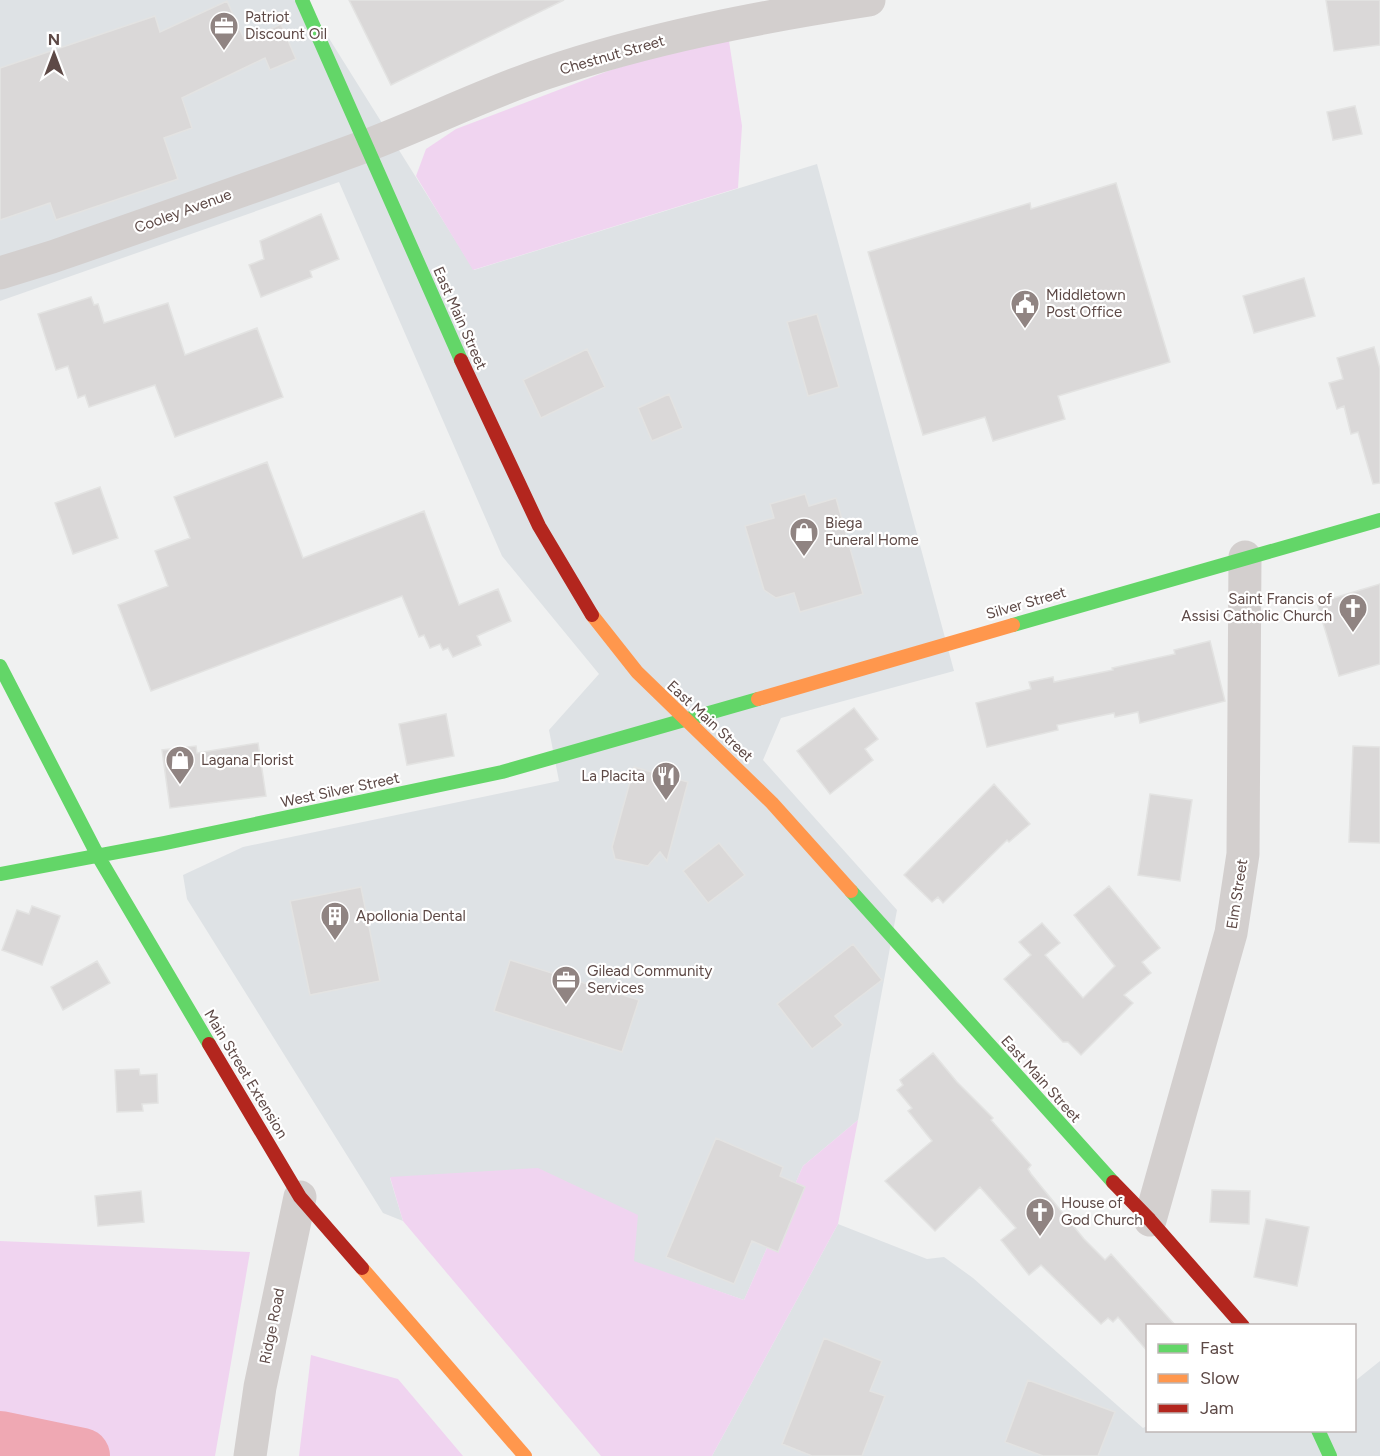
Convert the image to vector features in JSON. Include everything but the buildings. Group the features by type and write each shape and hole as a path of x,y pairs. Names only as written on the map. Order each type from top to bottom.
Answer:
{"main road":[{"name":"East Main Street","path":"302,0 365,146 510,467 541,531 598,624 637,673 683,722 732,764 771,803 1082,1151 1150,1220 1241,1324"},
{"name":"Silver Street","path":"683,722 890,659 1380,520"},
{"name":"Main Street Extension","path":"0,666 98,856 300,1197 525,1456"},
{"name":"West Silver Street","path":"0,874 98,856 502,772 683,722"},
{"path":"1318,1432 1330,1456"}],"street":[{"name":"Chestnut Street","path":"365,146 465,103 544,74 624,49 761,17 869,0"},
{"name":"Cooley Avenue","path":"0,273 52,257 365,146"},
{"name":"Elm Street","path":"1150,1220 1231,933 1239,894 1243,854 1245,557"},
{"name":"Ridge Road","path":"250,1456 262,1376 300,1197"}],"shaded area":[{"path":"0,0 305,0 474,270 817,164 954,671 781,718 763,760 897,910 858,1120 803,1166 744,1300 390,1178 403,1221 383,1213 187,899 183,875 243,847 559,781 549,730 599,674 502,556 339,182 0,301"},
{"path":"711,39 729,41 742,126 738,188 473,270 416,176 426,149 456,129 608,71"},
{"path":"858,1120 838,1224 712,1456 601,1456 403,1221 390,1177 538,1168 638,1215 634,1261 744,1300 803,1166"},
{"path":"838,1224 927,1259 944,1257 973,1278 1143,1428 1146,1426 1146,1432 1356,1432 1356,1380 1380,1361 1380,1456 712,1456"},
{"path":"0,1241 250,1252 215,1456 0,1456"},
{"path":"311,1355 398,1379 463,1456 299,1456"}],"waterway":[{"path":"0,1439 82,1456"}],"traffic: fast":[{"path":"302,0 461,360"},
{"path":"1013,625 1380,520"},
{"path":"0,666 98,856 209,1044"},
{"path":"0,874 165,843 502,772 758,699"},
{"path":"851,891 1113,1182"},
{"path":"1319,1432 1330,1456"}],"traffic: slow":[{"path":"592,615 637,672 772,803 851,891"},
{"path":"758,699 1013,625"},
{"path":"362,1268 525,1456"}],"traffic: jam":[{"path":"461,360 539,526 592,615"},
{"path":"209,1044 300,1197 362,1268"},
{"path":"1113,1182 1150,1220 1241,1324"}],"place":[{"name":"Patriot Discount Oil","path":"224,52"},
{"name":"Middletown Post Office","path":"1025,330"},
{"name":"Biega Funeral Home","path":"804,558"},
{"name":"Saint Francis of Assisi Catholic Church","path":"1353,634"},
{"name":"Lagana Florist","path":"180,786"},
{"name":"La Placita","path":"666,802"},
{"name":"Apollonia Dental","path":"335,942"},
{"name":"Gilead Community Services","path":"566,1006"},
{"name":"House of God Church","path":"1040,1238"}]}
